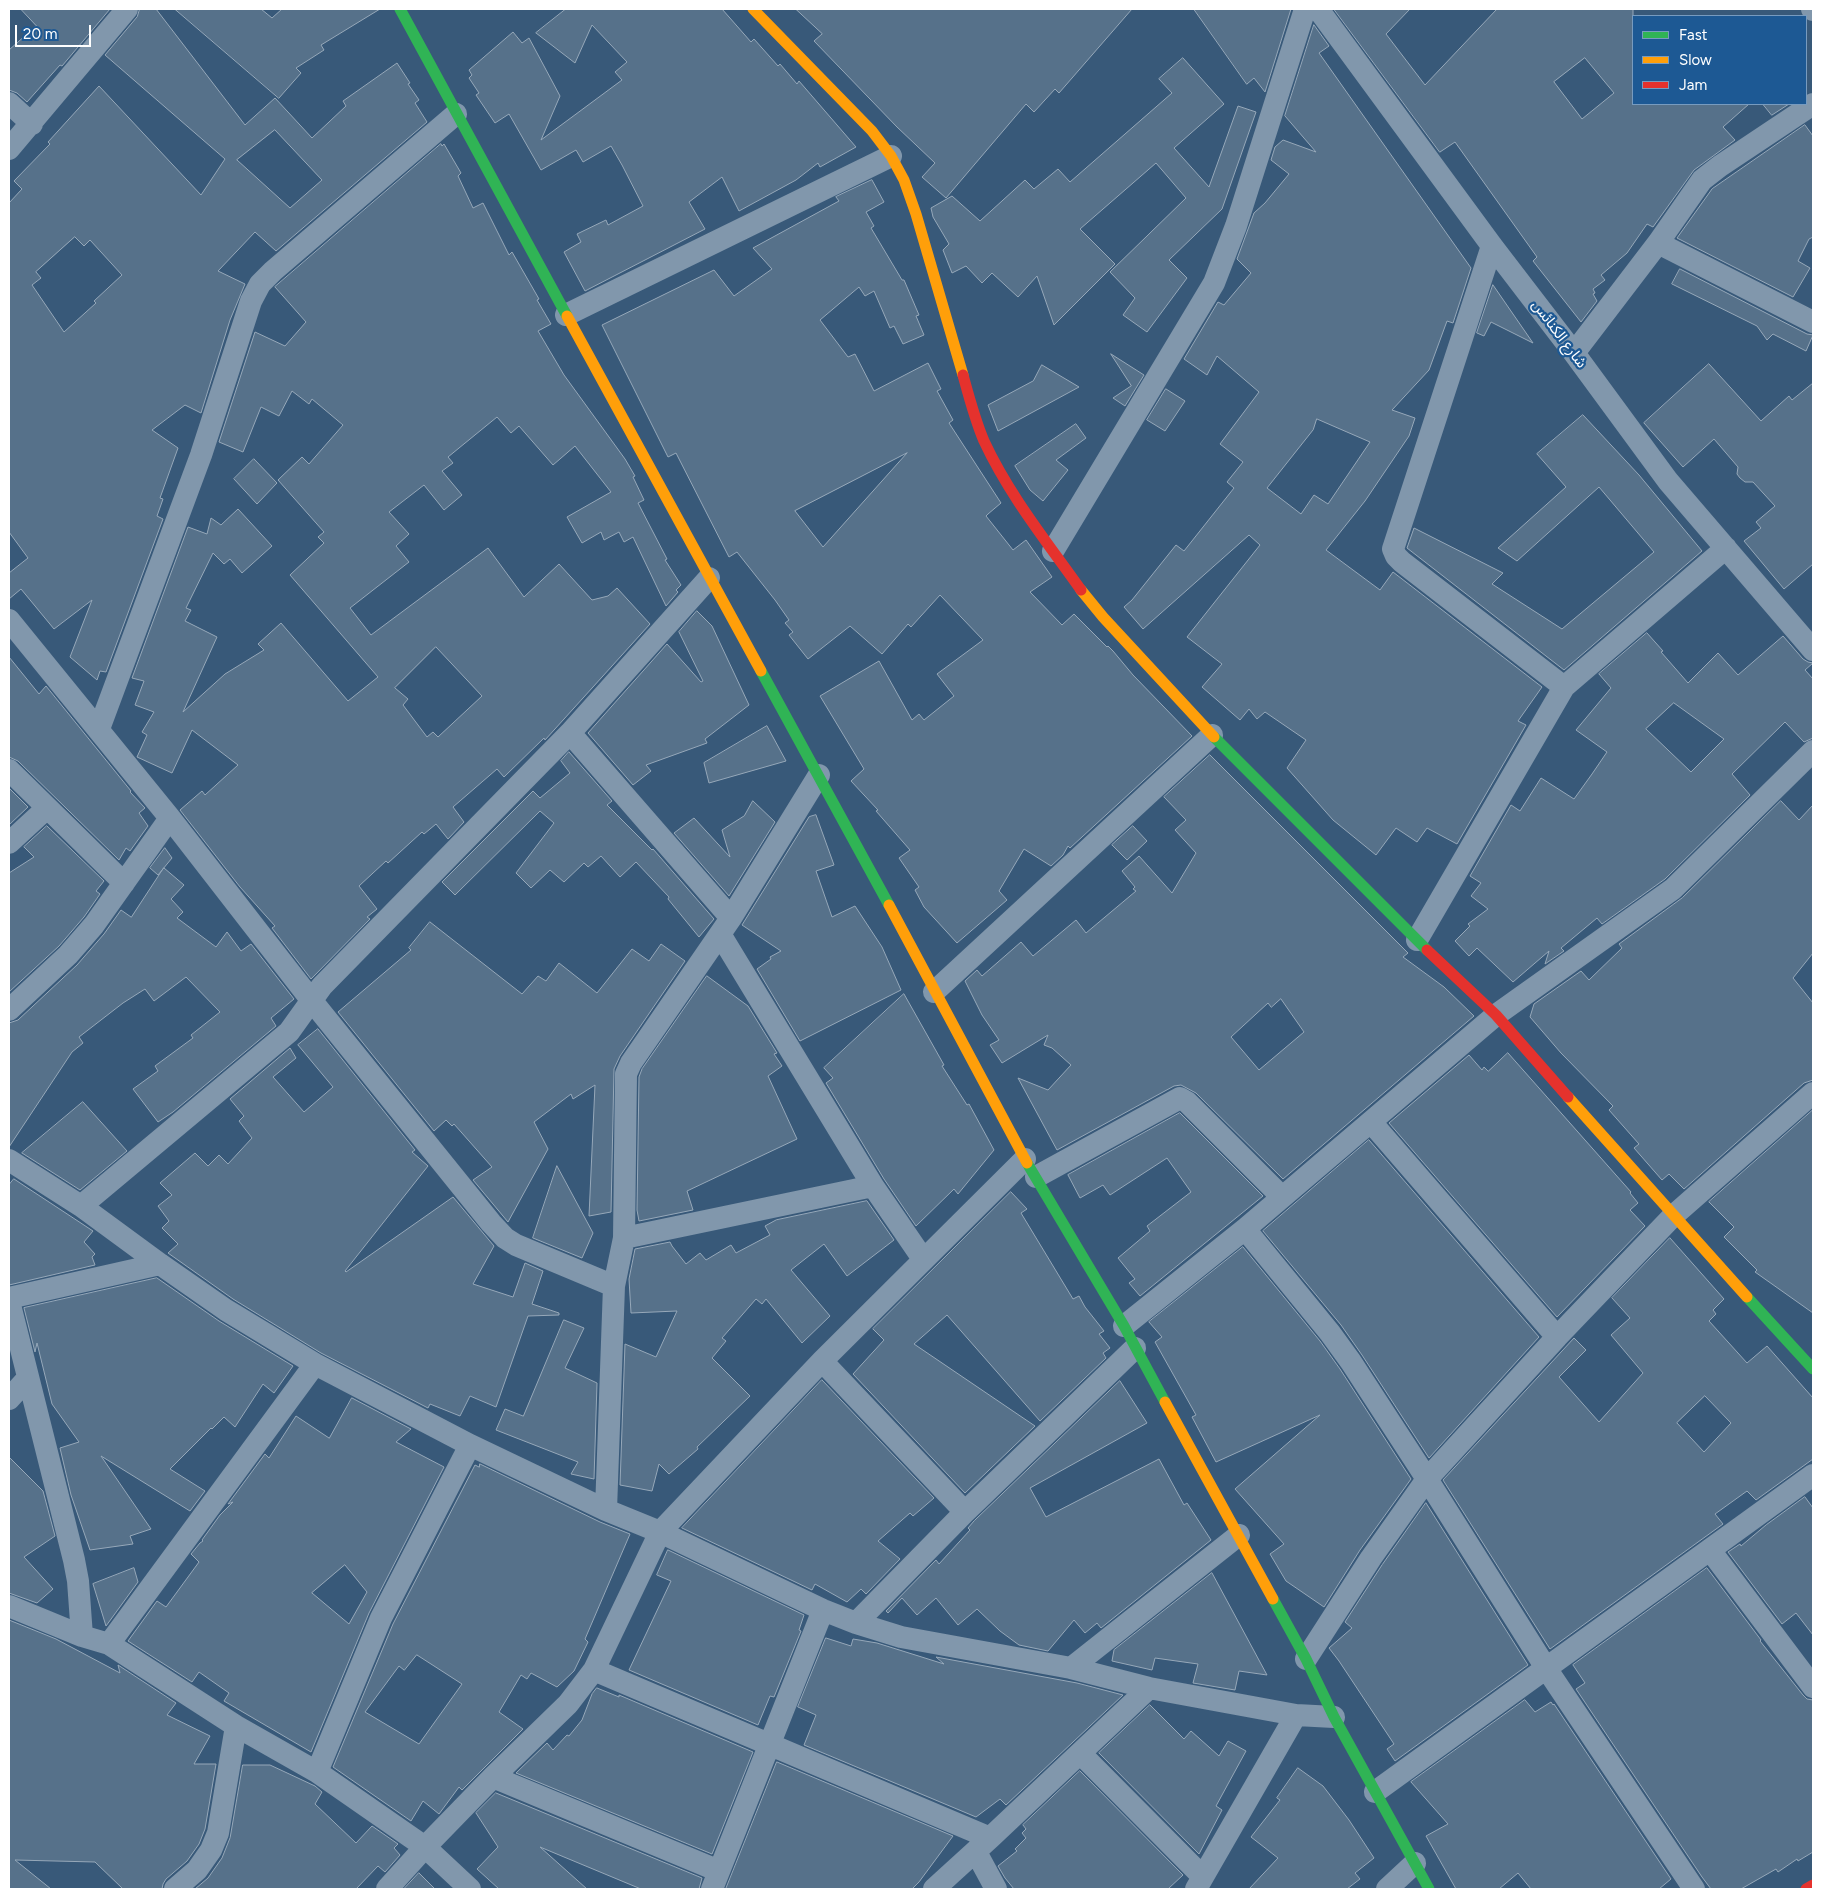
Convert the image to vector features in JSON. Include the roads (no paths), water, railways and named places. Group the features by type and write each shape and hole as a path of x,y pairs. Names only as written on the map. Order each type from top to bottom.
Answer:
{"street":[{"path":"9,149 127,9"},
{"path":"400,9 709,578 819,775 1030,1168 1124,1326 1306,1658 1334,1717 1430,1889"},
{"path":"753,9 872,131 891,156 904,180 916,214 970,399 984,440 1019,502 1053,551 1103,616 1212,735 1417,940 1496,1015 1673,1216 1813,1370"},
{"path":"1053,551 1214,283 1236,226 1305,9"},
{"name":"شارع الكنائس","path":"1318,9 1668,481 1813,650"},
{"path":"9,103 32,124"},
{"path":"1574,353 1658,243 1702,180 1813,104"},
{"path":"99,729 201,455 251,301 260,284 272,271 456,114"},
{"path":"566,316 891,156"},
{"path":"1658,243 1813,322"},
{"path":"1492,246 1393,549 1396,556 1402,562 1564,687"},
{"path":"1417,940 1564,687 1726,548"},
{"path":"81,1206 289,1032 322,986 570,733 709,578"},
{"path":"9,620 170,818 312,1001 505,1238 516,1245 614,1286"},
{"path":"570,733 726,926 873,1186 924,1259"},
{"path":"934,992 1212,735"},
{"path":"1124,1326 1245,1229 1496,1015 1673,890 1813,751"},
{"path":"9,770 124,883"},
{"path":"606,1510 614,1286 624,1238 626,1074 631,1063 726,926 819,775"},
{"path":"9,843 47,808"},
{"path":"9,1010 68,955 94,925 170,818"},
{"path":"1306,1658 1371,1558 1427,1479 1557,1337 1673,1216 1813,1093"},
{"path":"387,1889 493,1777 568,1704 594,1670 660,1532 822,1360 924,1259 1030,1168 1180,1098 1187,1102 1282,1197"},
{"path":"1371,1122 1557,1337"},
{"path":"9,1160 81,1206 254,1329 314,1364 470,1445 606,1510 660,1532 823,1610 856,1623 900,1636 1072,1668 1149,1688 1296,1715 1334,1717"},
{"path":"624,1238 873,1186"},
{"path":"1245,1229 1330,1333 1427,1479 1546,1668 1694,1889"},
{"path":"82,1636 77,1574 9,1300 160,1264"},
{"path":"856,1623 965,1512 1135,1348"},
{"path":"822,1360 965,1512"},
{"path":"109,1644 314,1364"},
{"path":"9,1399 28,1378"},
{"path":"317,1772 382,1618 470,1445"},
{"path":"1375,1792 1813,1475"},
{"path":"1072,1668 1239,1535"},
{"path":"1710,1550 1813,1687"},
{"path":"9,1606 82,1636 109,1644 236,1726 317,1772 425,1847 470,1889"},
{"path":"493,1777 715,1880 823,1610"},
{"path":"594,1670 770,1745 983,1845 996,1889"},
{"path":"934,1889 1149,1688"},
{"path":"1080,1752 1200,1883 1296,1715"},
{"path":"175,1889 197,1870 211,1850 218,1833 236,1726"},
{"path":"1387,1889 1415,1863"},
{"path":"1806,1889 1813,1885"}]}
